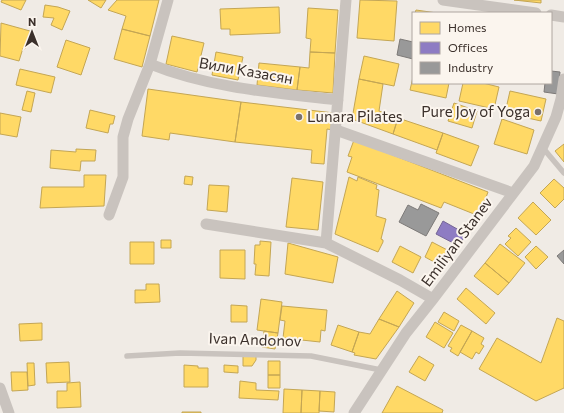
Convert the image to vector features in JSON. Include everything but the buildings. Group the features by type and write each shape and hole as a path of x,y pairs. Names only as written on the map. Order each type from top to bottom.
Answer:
{"street":[{"path":"109,215 123,177 123,137 128,119 150,64 168,0"},
{"path":"326,243 346,0"},
{"path":"444,0 529,12"},
{"path":"552,15 564,17"},
{"name":"Вили Казасян","path":"150,64 170,72 248,89 338,100"},
{"name":"Emiliyan Stanev","path":"354,413 406,333 534,166 556,117 564,79"},
{"path":"336,130 513,193"},
{"path":"206,224 326,243 400,280 433,299"},
{"path":"0,388 9,413"}],"lane":[{"path":"543,148 564,172"},
{"name":"Ivan Andonov","path":"127,356 180,353 311,356 381,370"}],"place":[{"name":"Pure Joy of Yoga","path":"538,112"},
{"name":"Lunara Pilates","path":"299,117"}]}
